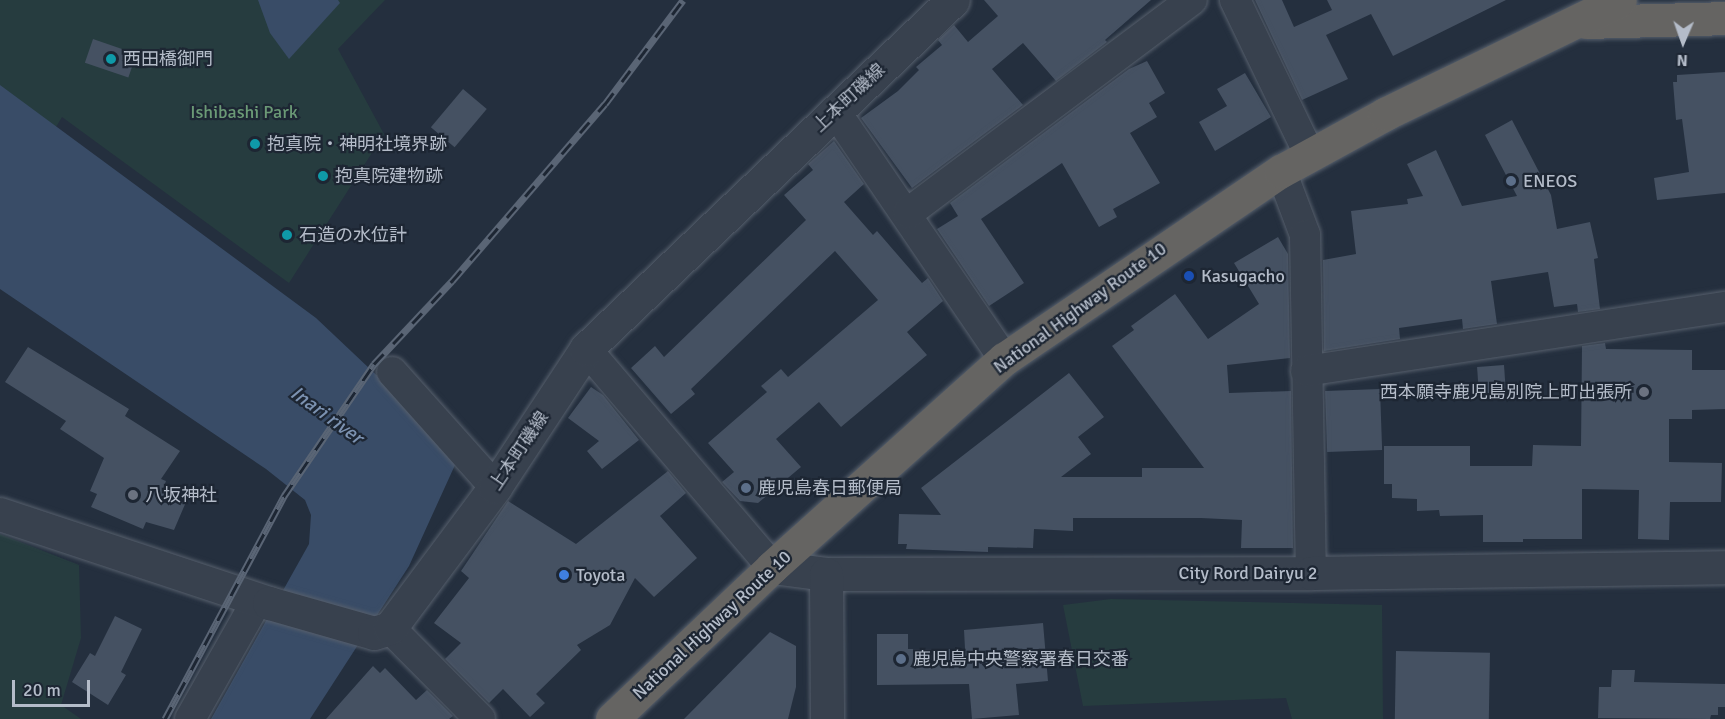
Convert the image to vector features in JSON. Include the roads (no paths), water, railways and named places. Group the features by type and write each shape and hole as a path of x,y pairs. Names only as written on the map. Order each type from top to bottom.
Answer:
{"highway":[{"name":"National Highway Route 10","path":"612,719 772,567 1004,359 1309,154 1579,12 1620,0"},
{"path":"1579,12 1725,18"}],"street":[{"name":"上本町磯線","path":"382,631 495,487 586,349 953,0"},
{"path":"908,213 1192,0"},
{"path":"1235,0 1309,154"},
{"path":"835,111 908,213 1004,359"},
{"path":"1281,171 1305,235 1311,573"},
{"path":"1306,371 1725,307"},
{"path":"586,349 772,567"},
{"path":"392,372 495,487"},
{"path":"0,514 263,601 382,631 480,719"},
{"name":"City Rord Dairyu 2","path":"772,567 826,574 1311,573 1725,567"},
{"path":"826,574 827,719"},
{"path":"190,719 263,601"}],"water":[{"path":"258,0 338,0 340,3 289,59 270,33"},
{"name":"Inari river","path":"0,85 316,318 460,454 409,566 310,719 211,719 309,544 311,515 305,500 266,469 0,289"}],"railway":[{"path":"165,719 284,496 374,364 452,281 605,104 683,0"}],"place":[{"name":"西田橋御門","path":"111,59"},
{"name":"抱真院・神明社境界跡","path":"255,144"},
{"name":"抱真院建物跡","path":"323,176"},
{"name":"ENEOS","path":"1511,181"},
{"name":"石造の水位計","path":"287,235"},
{"name":"Kasugacho","path":"1189,276"},
{"name":"西本願寺鹿児島別院上町出張所","path":"1644,392"},
{"name":"鹿児島春日郵便局","path":"746,488"},
{"name":"八坂神社","path":"133,495"},
{"name":"Toyota","path":"564,575"},
{"name":"鹿児島中央警察署春日交番","path":"901,659"}],"park label":[{"name":"Ishibashi Park","path":"244,112"}]}
